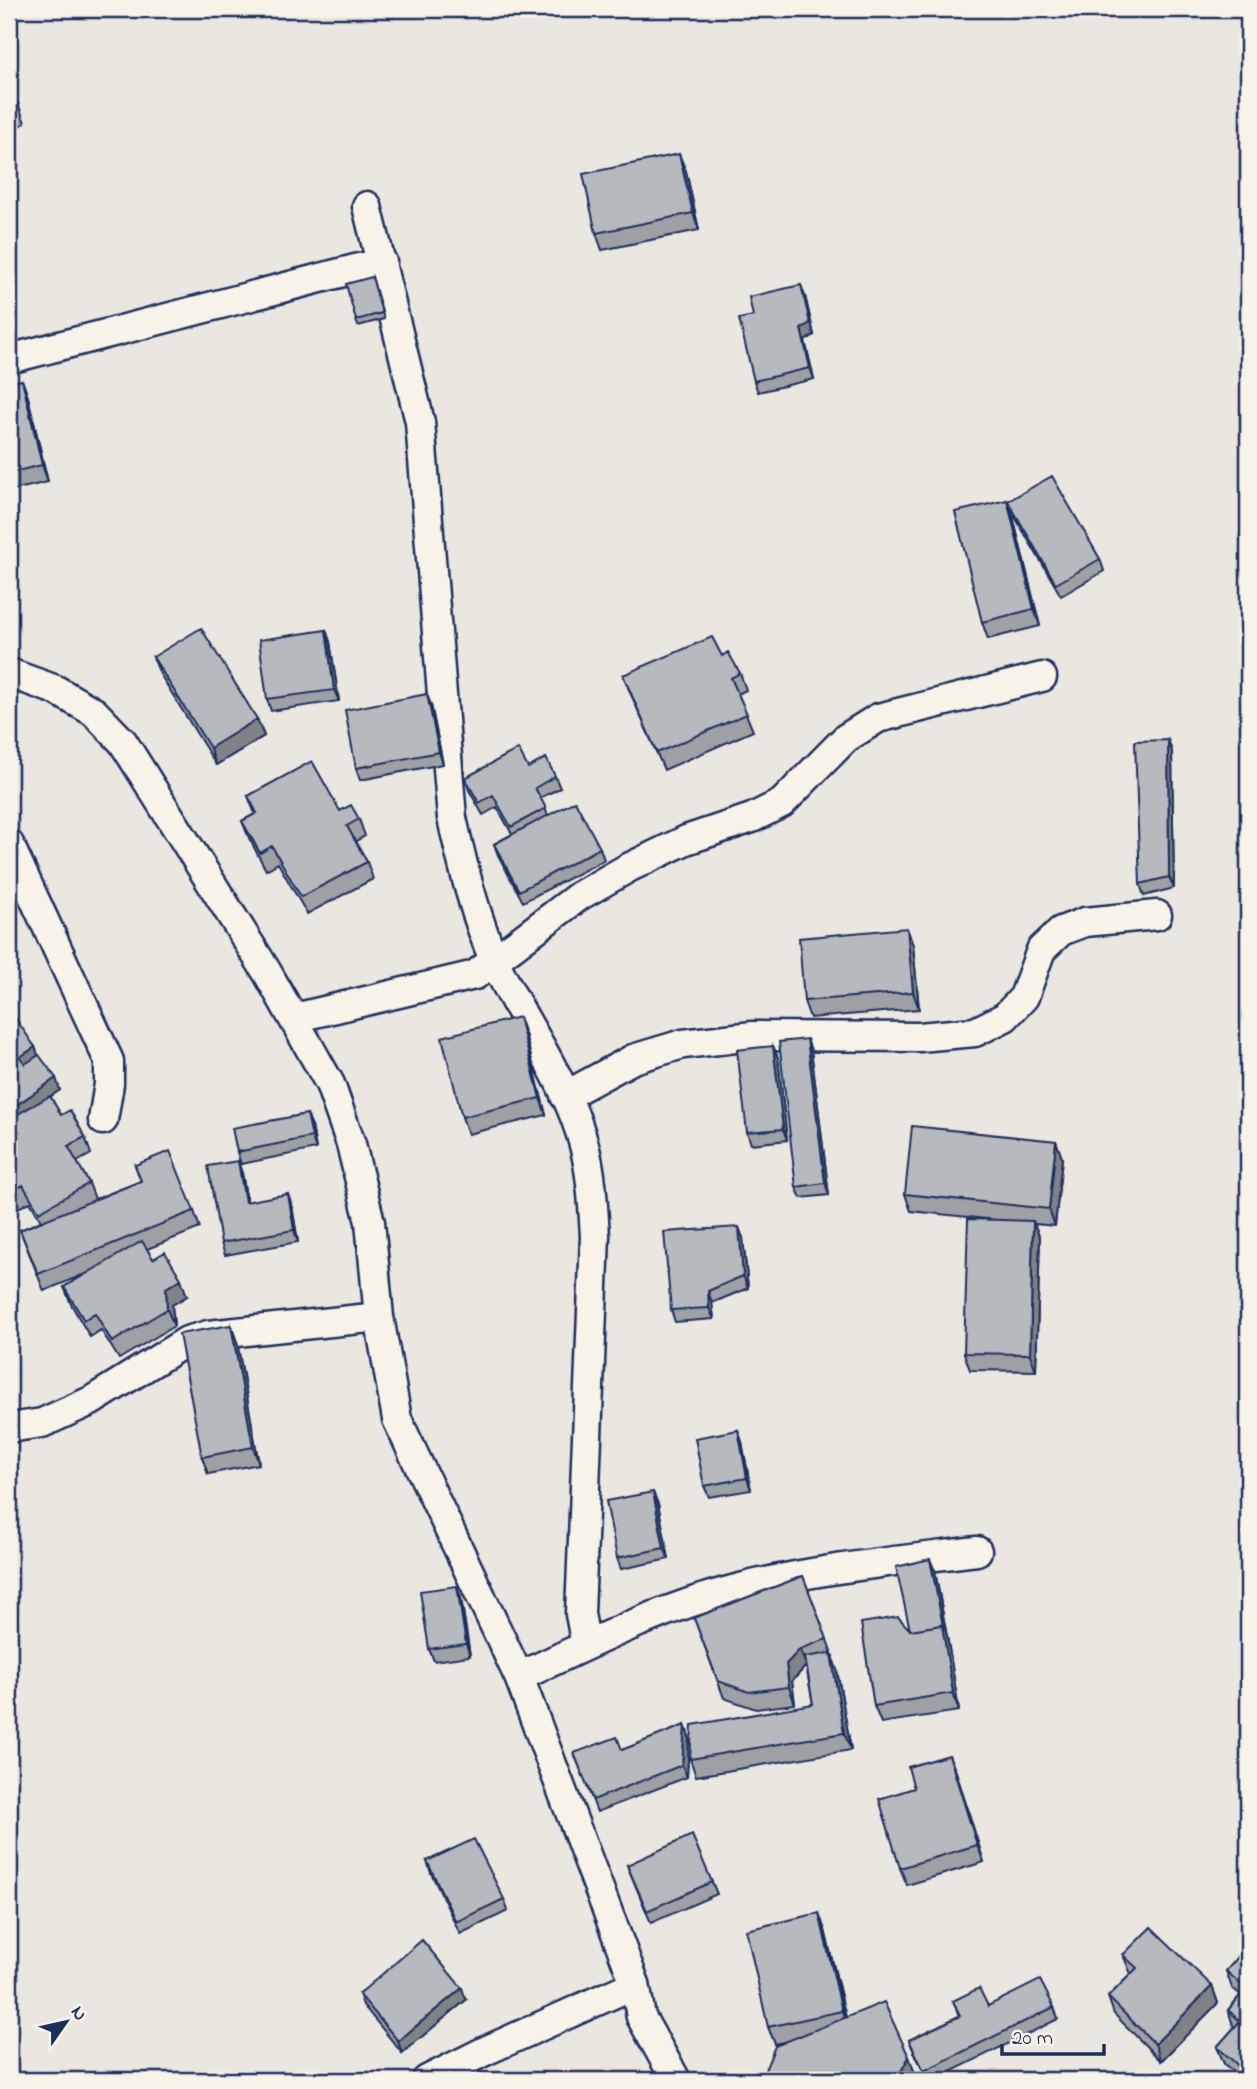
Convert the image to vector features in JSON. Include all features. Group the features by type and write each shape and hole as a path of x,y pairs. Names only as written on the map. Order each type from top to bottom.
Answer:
{"street":[{"path":"367,206 420,422 452,818 464,873 495,962 565,1096 584,1145 591,1182 595,1236 580,1614 586,1645"},
{"path":"9,359 382,262"},
{"path":"9,673 56,690 94,712 123,742 267,972 330,1084 351,1144 370,1222 379,1317 397,1419 519,1676 635,1984 641,2017 676,2080"},
{"path":"293,1018 475,975 579,897 628,867 687,840 752,818 782,803 846,738 878,718 1042,677"},
{"path":"9,844 110,1061 103,1120"},
{"path":"565,1096 633,1059 682,1044 753,1036 919,1037 975,1032 1005,1017 1024,997 1041,950 1061,930 1085,922 1157,915"},
{"path":"9,1428 42,1423 91,1401 187,1341 208,1335 379,1317"},
{"path":"519,1676 669,1611 736,1589 866,1564 977,1551"},
{"path":"427,2080 635,1984"}],"building":[{"path":"9,87 19,106 9,112"},
{"path":"679,154 693,213 596,233 583,174"},
{"path":"372,277 382,313 356,320 346,284"},
{"path":"801,285 810,323 801,329 810,368 754,381 739,319 753,316 749,297"},
{"path":"22,380 42,465 9,473 9,383"},
{"path":"1052,476 1100,559 1056,584 1008,501"},
{"path":"1007,500 1034,609 982,622 955,512"},
{"path":"201,628 257,719 210,748 153,657"},
{"path":"326,630 334,690 267,699 259,640"},
{"path":"712,637 722,656 728,652 740,673 731,678 747,714 657,753 623,675"},
{"path":"427,694 439,752 356,768 345,710"},
{"path":"1168,740 1169,877 1140,884 1135,741"},
{"path":"518,749 528,768 546,758 555,776 535,788 546,808 511,827 493,795 479,803 465,778"},
{"path":"312,761 340,811 351,805 359,819 347,826 367,862 301,897 272,846 260,853 242,821 257,813 248,796"},
{"path":"575,801 600,848 519,891 494,844"},
{"path":"907,928 913,992 804,1001 799,938"},
{"path":"14,1016 35,1047 20,1057 25,1064 39,1055 56,1078 9,1110 9,1019"},
{"path":"519,1017 540,1098 462,1117 442,1037"},
{"path":"807,1039 825,1183 796,1187 779,1042"},
{"path":"773,1046 783,1129 747,1132 737,1050"},
{"path":"50,1096 61,1115 70,1110 85,1137 68,1146 89,1183 39,1212 23,1185 9,1193 9,1138 19,1132 11,1118"},
{"path":"307,1114 312,1137 237,1152 232,1128"},
{"path":"912,1126 1056,1141 1049,1209 905,1194"},
{"path":"170,1151 194,1211 38,1274 20,1230 141,1181 135,1165"},
{"path":"238,1161 245,1202 288,1194 294,1230 221,1243 208,1166"},
{"path":"968,1219 1033,1221 1030,1354 964,1353"},
{"path":"739,1227 743,1276 708,1291 709,1308 671,1310 664,1232"},
{"path":"142,1241 153,1259 165,1252 181,1279 166,1288 167,1309 112,1342 95,1313 84,1320 64,1287"},
{"path":"231,1325 253,1447 202,1457 179,1334"},
{"path":"738,1430 747,1478 704,1486 695,1438"},
{"path":"653,1492 664,1548 617,1558 606,1501"},
{"path":"930,1559 944,1631 942,1625 910,1630 896,1567"},
{"path":"803,1576 827,1639 800,1649 786,1664 789,1687 749,1692 718,1681 694,1618"},
{"path":"457,1586 466,1644 429,1649 420,1591"},
{"path":"898,1617 910,1630 942,1625 953,1693 874,1706 861,1623"},
{"path":"831,1653 844,1733 690,1759 692,1725 813,1704 805,1657"},
{"path":"685,1725 682,1765 593,1800 574,1753 617,1737 622,1750"},
{"path":"949,1755 977,1845 900,1868 879,1799 914,1788 908,1767"},
{"path":"692,1835 712,1882 647,1911 627,1865"},
{"path":"474,1839 504,1899 456,1922 427,1861"},
{"path":"819,1913 842,2011 768,2027 746,1930"},
{"path":"1151,1927 1212,1986 1155,2044 1108,1997 1137,1968 1123,1955"},
{"path":"422,1940 462,1988 398,2041 359,1994"},
{"path":"1244,1950 1248,1953 1248,2074 1217,2047 1240,2021 1228,2010 1246,1989 1226,1971"},
{"path":"1040,1980 1054,2007 924,2071 909,2040 960,2016 953,2001 979,1988 988,2006"},
{"path":"884,2002 909,2057 900,2073 885,2080 761,2080 775,2046"}]}
